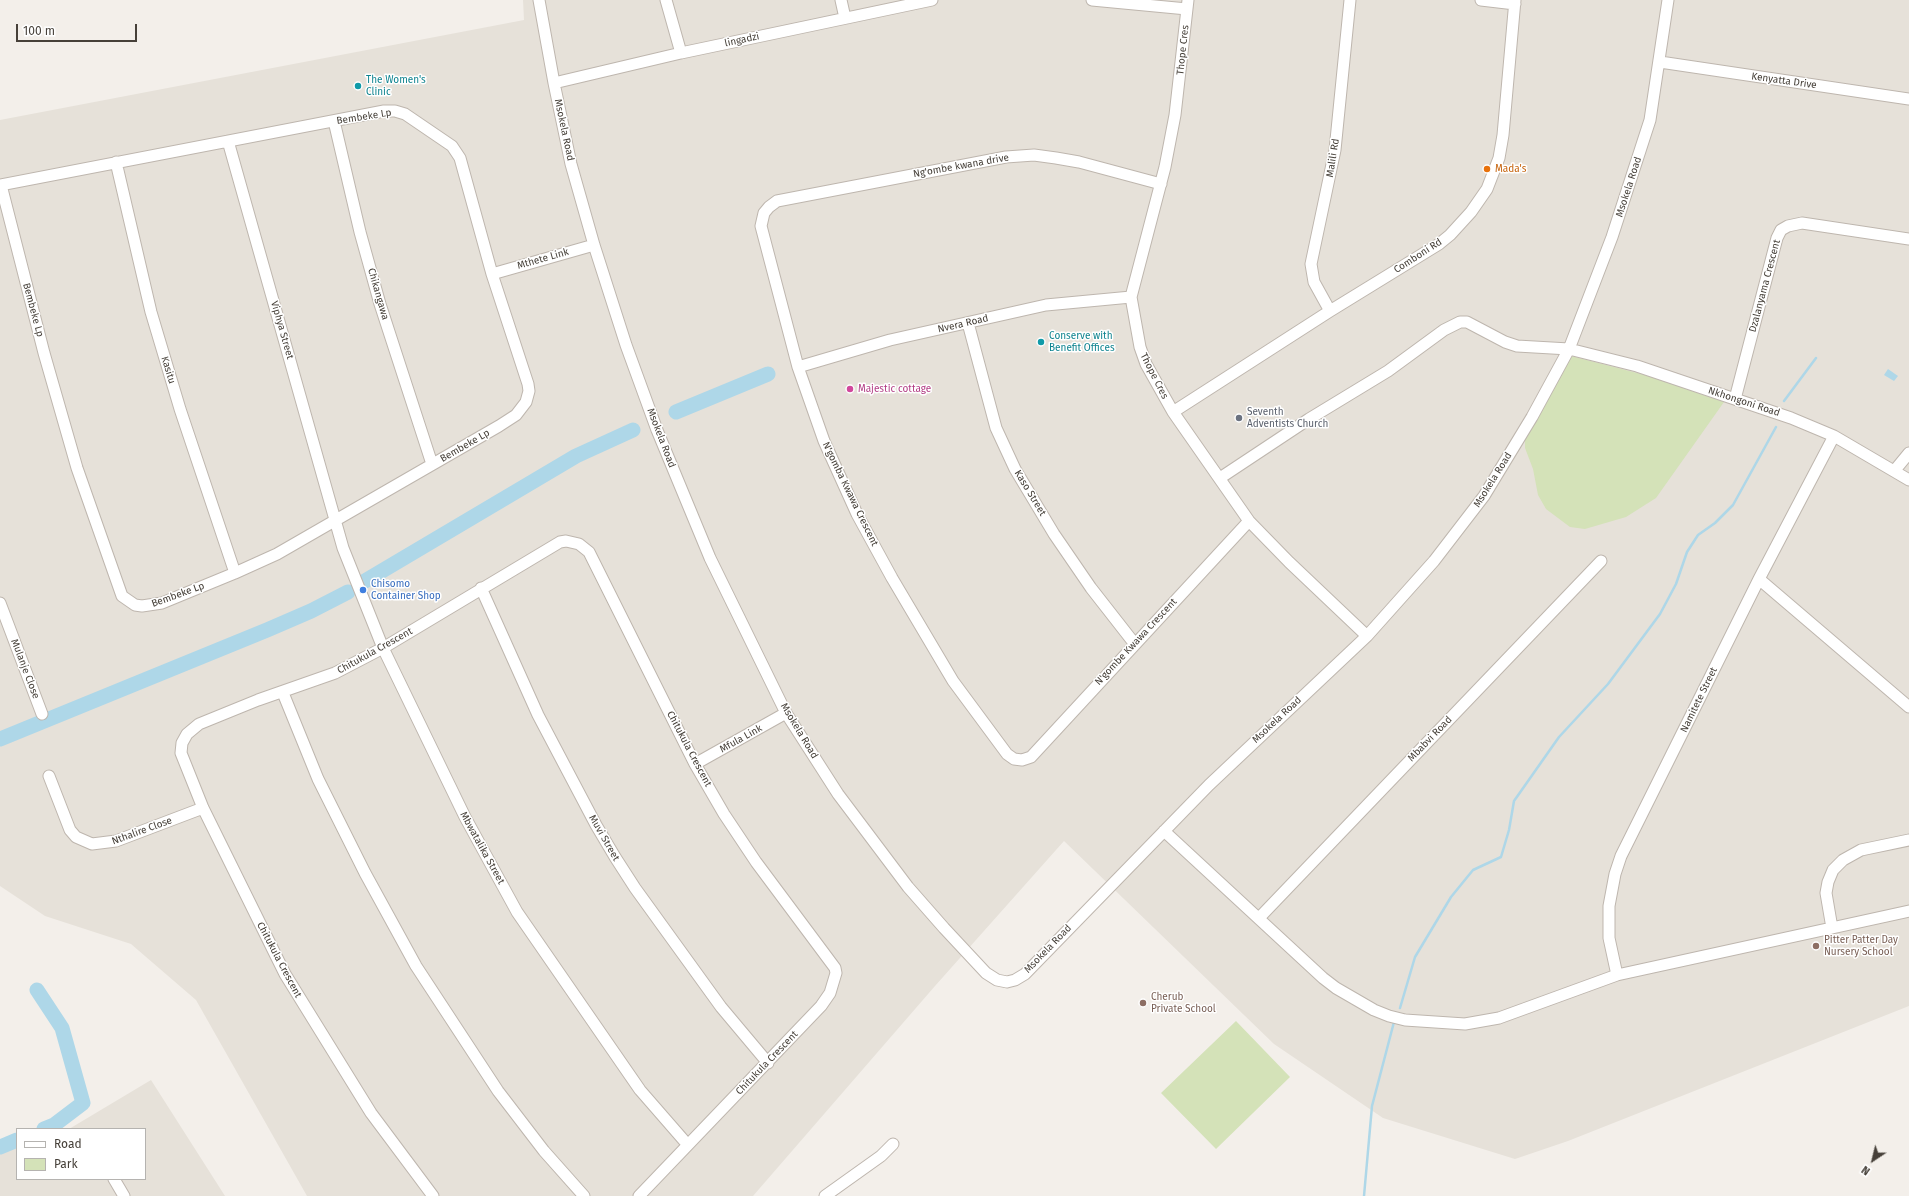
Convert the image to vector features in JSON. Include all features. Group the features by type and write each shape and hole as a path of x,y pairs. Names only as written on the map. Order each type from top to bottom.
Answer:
{"street":[{"name":"Msokela Road","path":"539,0 571,164 594,244 626,345 657,430 699,534 786,713 838,794 908,887 944,928 986,973 996,980 1007,982 1015,980 1024,974 1209,785 1367,636 1434,561 1484,496 1532,416 1569,349 1626,199 1650,120 1660,62 1668,0"},
{"path":"666,0 681,53"},
{"path":"841,0 845,18"},
{"name":"lingadzi","path":"554,83 681,53 932,0"},
{"path":"1092,0 1187,5"},
{"name":"Malili Rd","path":"1330,311 1314,282 1311,264 1335,150 1350,0"},
{"path":"1481,0 1515,2"},
{"name":"Comboni Rd","path":"1173,412 1330,311 1438,244 1462,223 1480,201 1494,175 1503,135 1515,2"},
{"name":"Thope Cres","path":"1187,5 1175,115 1161,184 1131,297 1140,347 1146,364 1173,412 1249,520 1326,598 1367,636"},
{"name":"Kenyatta Drive","path":"1660,62 1909,99"},
{"name":"Bembeke Lp","path":"395,111 405,114 417,121 452,146 460,158 492,274 528,384 528,396 524,406 516,415 277,554 235,573 151,606 135,605 122,596 77,468 44,353 1,185 228,140 334,121 395,111"},
{"name":"Chikangawa","path":"334,121 360,232 380,304 432,464"},
{"name":"Viphya Street","path":"228,140 335,519"},
{"name":"Ng'ombe kwana drive","path":"764,213 777,201 1006,157 1034,156 1079,162 1161,184"},
{"name":"Kasitu","path":"116,162 151,312 182,416 235,573"},
{"name":"N'gomba Kwawa Crescent","path":"764,213 762,226 765,243 798,367 830,454 857,514 892,578 953,681 1007,754 1014,759 1022,760"},
{"name":"Dzalanyama Crescent","path":"1735,399 1776,238 1782,230 1788,226 1802,223 1909,239"},
{"name":"Mthete Link","path":"492,274 594,244"},
{"name":"Nvera Road","path":"798,367 870,346 1046,305 1131,297"},
{"name":"Kaso Street","path":"968,322 996,428 1015,469 1054,534 1090,588 1134,643"},
{"name":"Nkhongoni Road","path":"1220,478 1310,418 1388,371 1444,330 1460,322 1467,322 1505,342 1516,346 1569,349 1637,366 1790,418 1834,436 1895,470 1909,480"},
{"name":"Namitete Street","path":"1617,974 1609,938 1609,906 1615,874 1622,856 1759,579 1834,436"},
{"path":"1895,470 1909,453"},
{"name":"Mbwatalika Street","path":"335,519 343,548 383,648 465,817 517,912 640,1090 687,1144"},
{"name":"N'gombe Kwawa Crescent","path":"1022,760 1031,757 1134,643 1249,520"},
{"name":"Chitukula Crescent","path":"433,1196 370,1113 284,974 203,808 181,753 182,743 187,734 199,724 234,709 283,693 335,673 383,648 560,542 572,542 589,552 695,764 756,862 835,968 836,973 833,986 821,1006 768,1063 687,1144 639,1196"},
{"name":"Mbabvi Road","path":"1259,918 1601,561"},
{"path":"1759,579 1909,707"},
{"name":"Muvi Street","path":"481,588 538,715 596,825 615,857 721,1007 768,1063"},
{"name":"Mulanje Close","path":"0,602 42,714"},
{"path":"283,693 318,779 365,873 416,966 498,1091 544,1151 584,1196"},
{"name":"Mfula Link","path":"695,764 786,713"},
{"name":"Nthalire Close","path":"49,776 70,830 76,837 92,844 116,841 203,808"},
{"path":"1164,831 1336,988 1374,1010 1405,1020 1465,1024 1499,1018 1617,974 1909,911"},
{"path":"1832,928 1826,894 1828,882 1833,870 1843,860 1861,850 1909,840"},
{"path":"826,1196 881,1156 893,1144"},
{"path":"115,1180 124,1196"}],"shaded area":[{"path":"523,0 1909,0 1909,1006 1568,1141 1515,1159 1383,1118 1274,1044 1064,841 935,986 753,1196 307,1196 196,1000 131,944 45,916 0,886 0,120 524,20"},
{"path":"151,1080 225,1196 0,1196 0,1151 16,1146 16,1180 146,1180 146,1128 71,1128"}],"green space":[{"path":"1571,356 1645,375 1724,402 1656,498 1626,517 1585,529 1570,527 1546,509 1538,495 1533,469 1525,448 1525,440"},
{"path":"1236,1021 1290,1077 1216,1149 1161,1093"}],"water":[{"path":"1888,369 1898,376 1894,381 1884,375"}],"waterway":[{"path":"1784,401 1816,358"},
{"path":"676,412 768,374"},
{"path":"1400,1008 1415,957 1451,897 1473,870 1501,857 1509,830 1514,801 1559,737 1608,684 1660,614 1676,584 1687,552 1698,535 1715,523 1733,505 1776,427"},
{"path":"365,581 576,456 633,430"},
{"path":"0,739 267,630 311,611 348,592"},
{"path":"37,990 62,1028 83,1103 54,1125 46,1128"},
{"path":"1364,1196 1372,1106 1394,1022"},
{"path":"0,1147 16,1140"}],"place":[{"name":"The Women's Clinic","path":"358,86"},
{"name":"Mada's","path":"1487,169"},
{"name":"Conserve with Benefit Offices","path":"1041,342"},
{"name":"Majestic cottage","path":"850,389"},
{"name":"Seventh Adventists Church","path":"1239,418"},
{"name":"Chisomo Container Shop","path":"363,590"},
{"name":"Pitter Patter Day Nursery School","path":"1816,946"},
{"name":"Cherub Private School","path":"1143,1003"}]}
